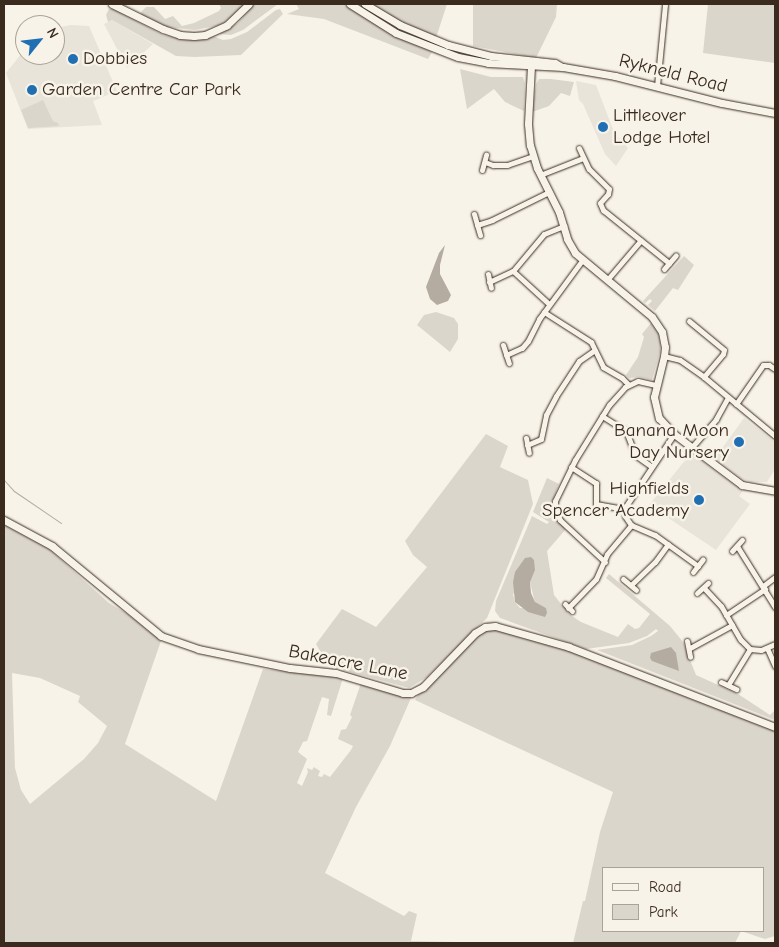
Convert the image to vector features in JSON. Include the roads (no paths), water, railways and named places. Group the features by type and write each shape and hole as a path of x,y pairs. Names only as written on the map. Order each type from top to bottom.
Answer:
{"street":[{"path":"112,4 163,29 194,36 205,35 227,25 249,4"},
{"name":"Rykneld Road","path":"350,4 396,33 435,50 472,60 515,65 534,64"},
{"name":"Rykneld Road","path":"365,4 400,25 448,45 534,64 615,76 775,114"},
{"path":"656,86 665,4"},
{"path":"534,64 528,124 533,156 540,176 564,226 570,246 656,322 664,339 664,356 656,385 655,407 662,423 742,485 773,490"},
{"path":"515,65 523,71 531,82"},
{"path":"579,148 589,169 609,189 600,206 669,263"},
{"path":"482,170 486,155"},
{"path":"484,162 493,165 507,165 533,156"},
{"path":"540,176 583,158"},
{"path":"477,225 492,220 548,192"},
{"path":"474,214 480,235"},
{"path":"488,274 490,285 513,271 539,238 549,230 564,226"},
{"path":"607,280 640,240"},
{"path":"664,269 676,255"},
{"path":"506,355 522,348 528,341 544,312 583,259"},
{"path":"513,271 550,304"},
{"path":"544,312 587,338 603,367 622,378 628,384"},
{"path":"689,321 724,350 724,354 704,377"},
{"path":"503,345 509,362"},
{"path":"527,445 541,439 546,415 556,396 579,361 595,350"},
{"path":"664,356 680,360 704,377 775,436"},
{"path":"736,404 763,366 769,365 775,370"},
{"path":"605,562 567,528 556,514 555,500 571,467 602,416 628,384 638,381 656,385"},
{"path":"692,448 716,419 728,397"},
{"path":"602,416 626,431 636,455 652,466"},
{"path":"674,434 624,510 625,516 631,526 648,531 698,566"},
{"path":"526,438 529,453"},
{"path":"571,467 596,483 596,504 624,510"},
{"name":"Bakeacre Lane","path":"4,520 52,546 161,636 198,649 290,668 336,673 403,693 411,693 422,687 475,633 485,627 496,626 569,647 775,727"},
{"path":"568,608 596,579 612,548 631,526"},
{"path":"732,551 742,540"},
{"path":"631,585 655,562 668,544"},
{"path":"737,546 775,607"},
{"path":"693,572 703,559"},
{"path":"726,615 775,577"},
{"path":"624,579 636,590"},
{"path":"697,593 708,583"},
{"path":"704,588 750,649 756,651 775,644"},
{"path":"690,648 732,625"},
{"path":"687,641 690,648 690,657"},
{"path":"766,648 775,666"},
{"path":"728,685 750,649"},
{"path":"721,682 736,689"}],"waterway":[{"path":"4,480 14,491 61,523"}],"place":[{"name":"Dobbies","path":"73,59"},
{"name":"Garden Centre Car Park","path":"32,90"},
{"name":"Littleover Lodge Hotel","path":"603,127"},
{"name":"Banana Moon Day Nursery","path":"739,442"},
{"name":"Highfields Spencer Academy","path":"699,500"}]}
